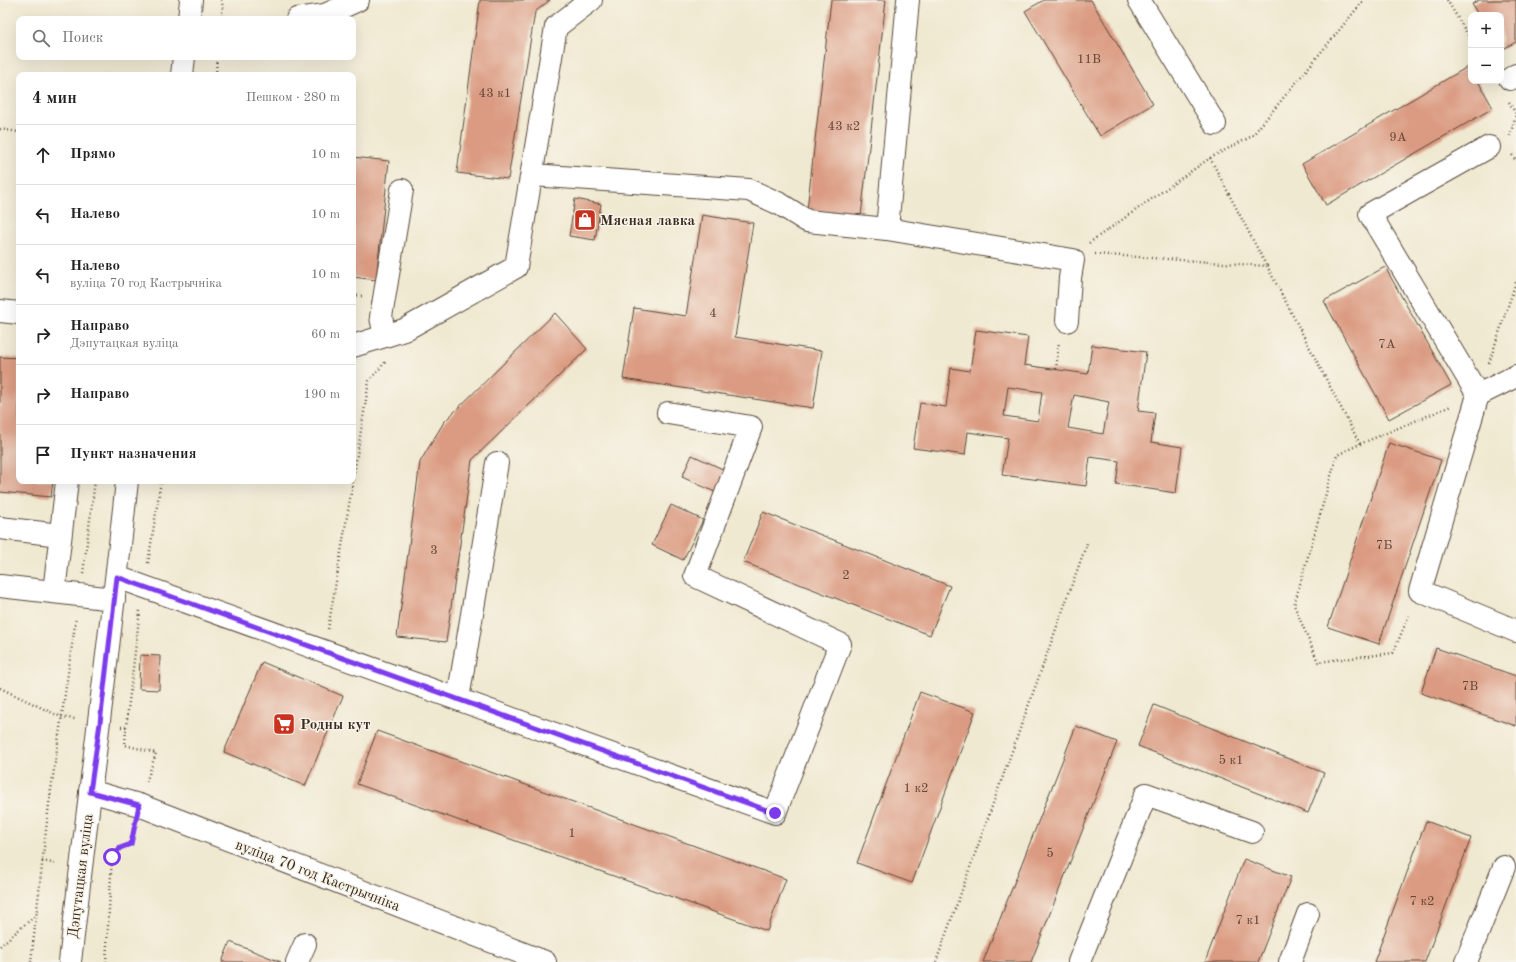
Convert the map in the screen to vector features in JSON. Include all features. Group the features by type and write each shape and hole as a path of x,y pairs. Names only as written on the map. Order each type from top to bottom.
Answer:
{"street":[{"path":"189,16 191,0"},
{"path":"318,16 325,15 358,0"},
{"path":"356,345 404,330 516,267 556,27 591,0"},
{"path":"887,229 908,0"},
{"path":"1139,0 1215,124"},
{"path":"182,72 184,60"},
{"path":"1478,395 1370,214 1498,144"},
{"path":"532,175 749,190 780,204 807,221 887,229 1070,256 1073,260 1063,330"},
{"path":"384,336 381,317 402,190"},
{"path":"0,311 16,313"},
{"path":"1516,376 1478,395 1420,591 1516,631"},
{"path":"117,577 775,813 840,644 695,576 750,427 668,413"},
{"path":"458,699 497,463"},
{"path":"54,592 60,534 68,484"},
{"name":"Дэпутацкая вуліца","path":"70,962 90,792 100,723 127,484"},
{"path":"0,528 60,534"},
{"path":"0,586 114,599"},
{"name":"вуліца 70 год Кастрычніка","path":"90,792 139,805 545,962"},
{"path":"1079,962 1146,794 1252,832"},
{"path":"1466,962 1504,868"},
{"path":"1290,962 1308,914"}],"path":[{"path":"221,0 223,6 221,16"},
{"path":"1070,256 1210,158 1252,136 1364,0"},
{"path":"1447,0 1468,35"},
{"path":"216,72 217,60"},
{"path":"1498,144 1516,114 1508,101"},
{"path":"0,129 16,132"},
{"path":"1510,152 1516,161"},
{"path":"1210,158 1360,444"},
{"path":"1070,256 1267,266"},
{"path":"1420,591 1393,653 1318,662 1294,605 1337,454 1478,395 1516,282"},
{"path":"356,295 384,298"},
{"path":"1056,369 1063,330"},
{"path":"356,461 369,381 388,359"},
{"path":"31,962 61,717 80,595 95,484"},
{"path":"325,651 352,484"},
{"path":"936,962 1087,543"},
{"path":"0,688 61,717"},
{"path":"106,962 112,857 120,848 131,844 139,805 156,753"},
{"path":"0,946 36,915"}],"building":[{"path":"480,0 550,0 535,12 508,179 457,173"},
{"path":"831,0 886,0 861,216 807,210"},
{"path":"1044,0 1091,0 1153,104 1100,136 1025,11"},
{"path":"1479,0 1516,0 1516,42 1504,48 1504,12 1476,12 1472,4"},
{"path":"1468,67 1468,84 1480,84 1493,108 1326,205 1302,164"},
{"path":"356,157 389,161 376,280 356,277"},
{"name":"Мясная лавка","path":"575,199 601,204 595,240 569,236"},
{"path":"702,215 753,223 735,337 822,351 813,408 623,379 634,308 686,316"},
{"path":"1385,267 1451,385 1389,419 1324,301"},
{"path":"555,313 587,349 472,460 446,642 397,637 420,462 444,422"},
{"path":"976,330 1028,337 1024,365 1088,374 1092,345 1146,352 1138,411 1155,413 1151,442 1182,447 1176,493 1116,484 1119,461 1090,457 1086,486 1002,475 1008,438 968,432 965,455 913,448 920,403 946,407 951,368 970,371","holes":["1008,387 1042,392 1038,421 1004,416","1074,395 1109,402 1103,434 1068,428"]},
{"path":"0,357 16,358 16,484 53,484 51,497 0,492"},
{"path":"1389,443 1441,460 1379,644 1328,627"},
{"path":"692,455 727,471 717,493 682,477"},
{"path":"671,505 703,520 683,560 652,545"},
{"path":"763,512 950,586 930,635 743,562"},
{"path":"1436,648 1516,676 1516,726 1421,693"},
{"path":"140,655 160,656 159,690 139,689"},
{"name":"Родны кут","path":"262,662 343,696 305,786 224,752"},
{"path":"920,692 975,712 912,883 857,863"},
{"path":"1154,705 1324,773 1308,813 1138,746"},
{"path":"1076,726 1117,742 1031,962 983,962"},
{"path":"377,731 786,879 767,931 357,784"},
{"path":"1426,821 1471,838 1425,962 1374,962"},
{"path":"1244,859 1291,877 1258,962 1205,962"},
{"path":"230,942 281,962 222,962"}],"place":[{"name":"Мясная лавка","path":"585,220"},
{"name":"Родны кут","path":"284,724"}],"route":[{"path":"112,857 120,848 131,844 139,805 90,792 100,723 117,577 775,813"}]}
